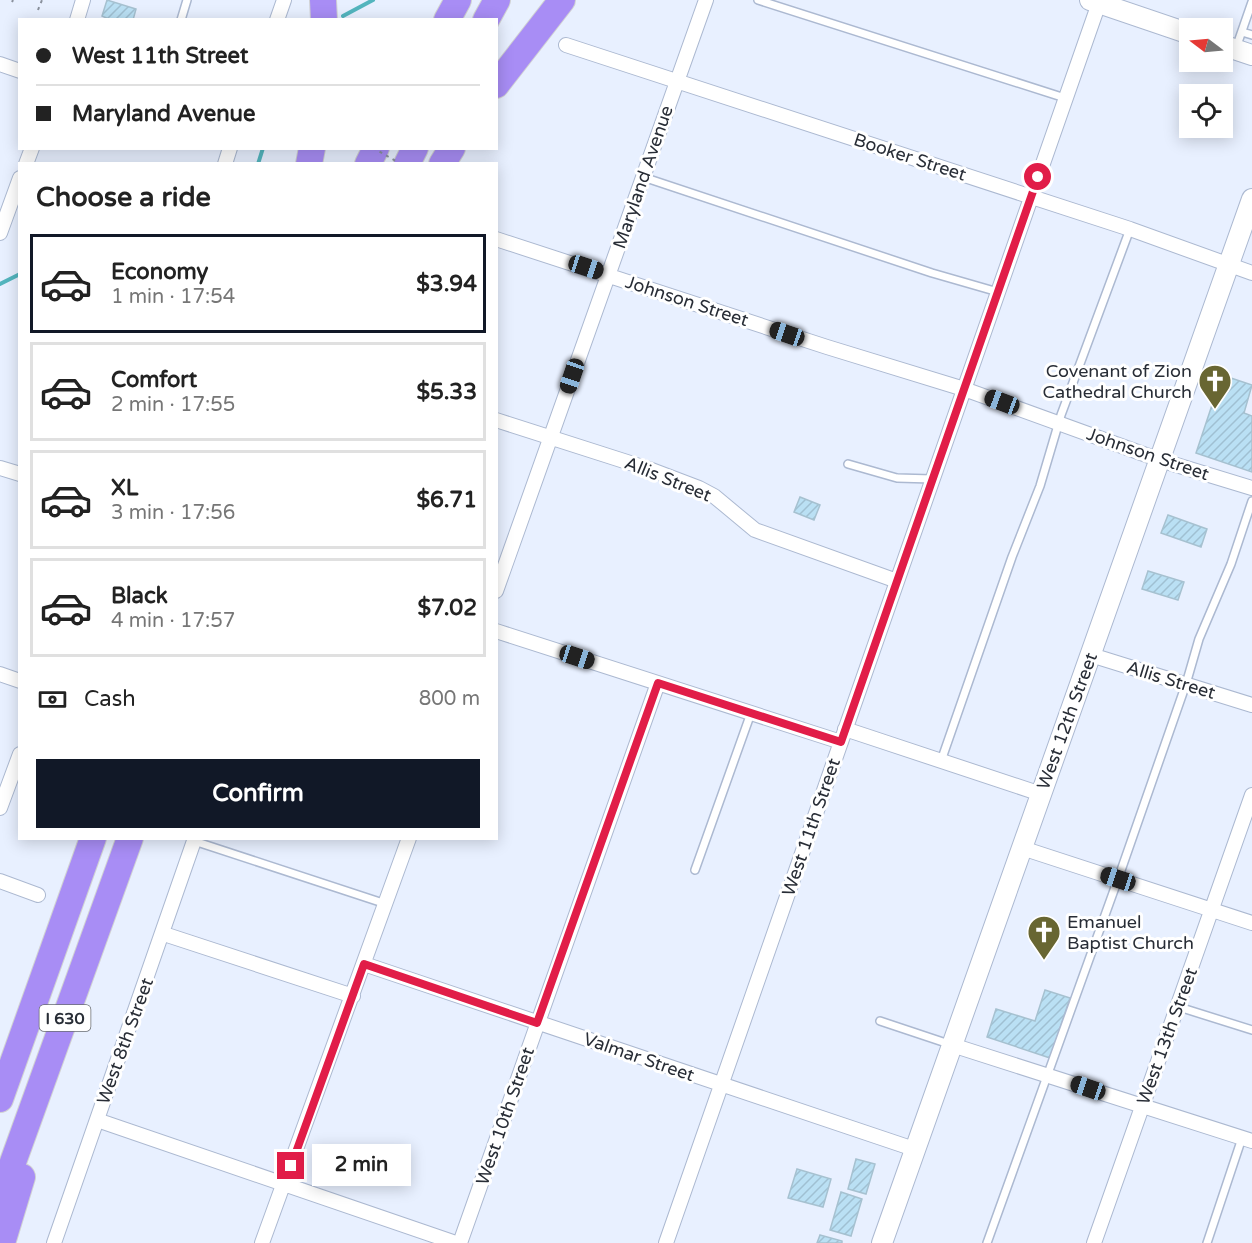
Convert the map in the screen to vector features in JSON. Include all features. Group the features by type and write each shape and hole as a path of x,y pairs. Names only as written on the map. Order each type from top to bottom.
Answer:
{"highway":[{"path":"323,0 324,18"},
{"path":"448,18 458,0"},
{"path":"487,18 497,0"},
{"path":"498,81 562,0"},
{"name":"I 630","path":"0,1099 92,840"},
{"name":"I 630","path":"0,1198 129,840"},
{"path":"2,1243 94,938"},
{"path":"0,1085 21,1041"}],"main road":[{"path":"1094,2 1179,30"},
{"name":"West 12th Street","path":"887,1242 914,1149 1252,199"}],"street":[{"path":"78,18 83,0"},
{"path":"278,18 284,0"},
{"name":"Maryland Avenue","path":"498,585 706,0"},
{"name":"West 11th Street","path":"666,1243 1031,197 1065,98 1094,2"},
{"name":"Booker Street","path":"566,45 1130,229 1252,273"},
{"path":"0,64 18,70"},
{"path":"0,233 18,184"},
{"name":"Johnson Street","path":"498,240 827,347 964,388 1160,460 1252,488"},
{"name":"Allis Street","path":"498,421 699,488 714,496 755,530 897,581"},
{"path":"0,468 18,473"},
{"path":"498,632 751,713 941,761 1041,794"},
{"name":"Allis Street","path":"1090,654 1252,705"},
{"path":"0,674 18,680"},
{"name":"West 10th Street","path":"458,1243 658,683"},
{"path":"0,808 15,781 18,765"},
{"name":"West 13th Street","path":"1094,1243 1252,795"},
{"name":"West 8th Street","path":"54,1243 195,840"},
{"path":"262,1243 408,840"},
{"path":"1022,848 1252,923"},
{"path":"0,881 38,895"},
{"path":"164,934 353,996"},
{"name":"Valmar Street","path":"364,964 914,1149"},
{"path":"952,1045 1247,1139"},
{"path":"97,1120 458,1243"}],"lane":[{"path":"181,18 187,0"},
{"path":"758,0 1065,98"},
{"path":"1238,45 1252,2"},
{"path":"1238,45 1252,35"},
{"path":"643,177 932,273 998,292"},
{"path":"941,761 1012,556 1040,486 1059,423 1130,229"},
{"path":"849,464 897,478 932,479"},
{"path":"987,1243 1118,879 1186,684 1199,639 1234,555 1252,501"},
{"path":"695,870 751,713"},
{"path":"195,840 386,904"},
{"path":"1179,1007 1252,1030"},
{"path":"880,1021 952,1045"},
{"path":"1207,1243 1247,1139"}],"path":[{"path":"39,10 42,0"},
{"path":"378,150 398,162"}],"building":[{"path":"107,0 136,9 134,18 102,16"},
{"path":"1222,375 1252,385 1244,413 1252,416 1252,472 1196,453"},
{"path":"800,497 820,505 814,520 794,512"},
{"path":"1168,515 1207,529 1201,547 1161,533"},
{"path":"1148,571 1184,582 1178,600 1142,589"},
{"path":"1045,990 1070,998 1050,1058 987,1037 996,1009 1035,1021"},
{"path":"856,1159 875,1164 866,1194 848,1189"},
{"path":"797,1169 831,1179 823,1207 788,1198"},
{"path":"841,1192 862,1199 851,1236 830,1230"},
{"path":"820,1235 842,1241 842,1243 817,1243"}],"waterway":[{"path":"343,16 373,0"},
{"path":"259,162 262,150"},
{"path":"0,284 18,275"}],"place":[{"name":"Covenant of Zion Cathedral Church","path":"1215,410"},
{"name":"Emanuel Baptist Church","path":"1044,961"}],"route":[{"path":"291,1166 364,964 537,1023 658,683 841,742 1038,177"}]}
